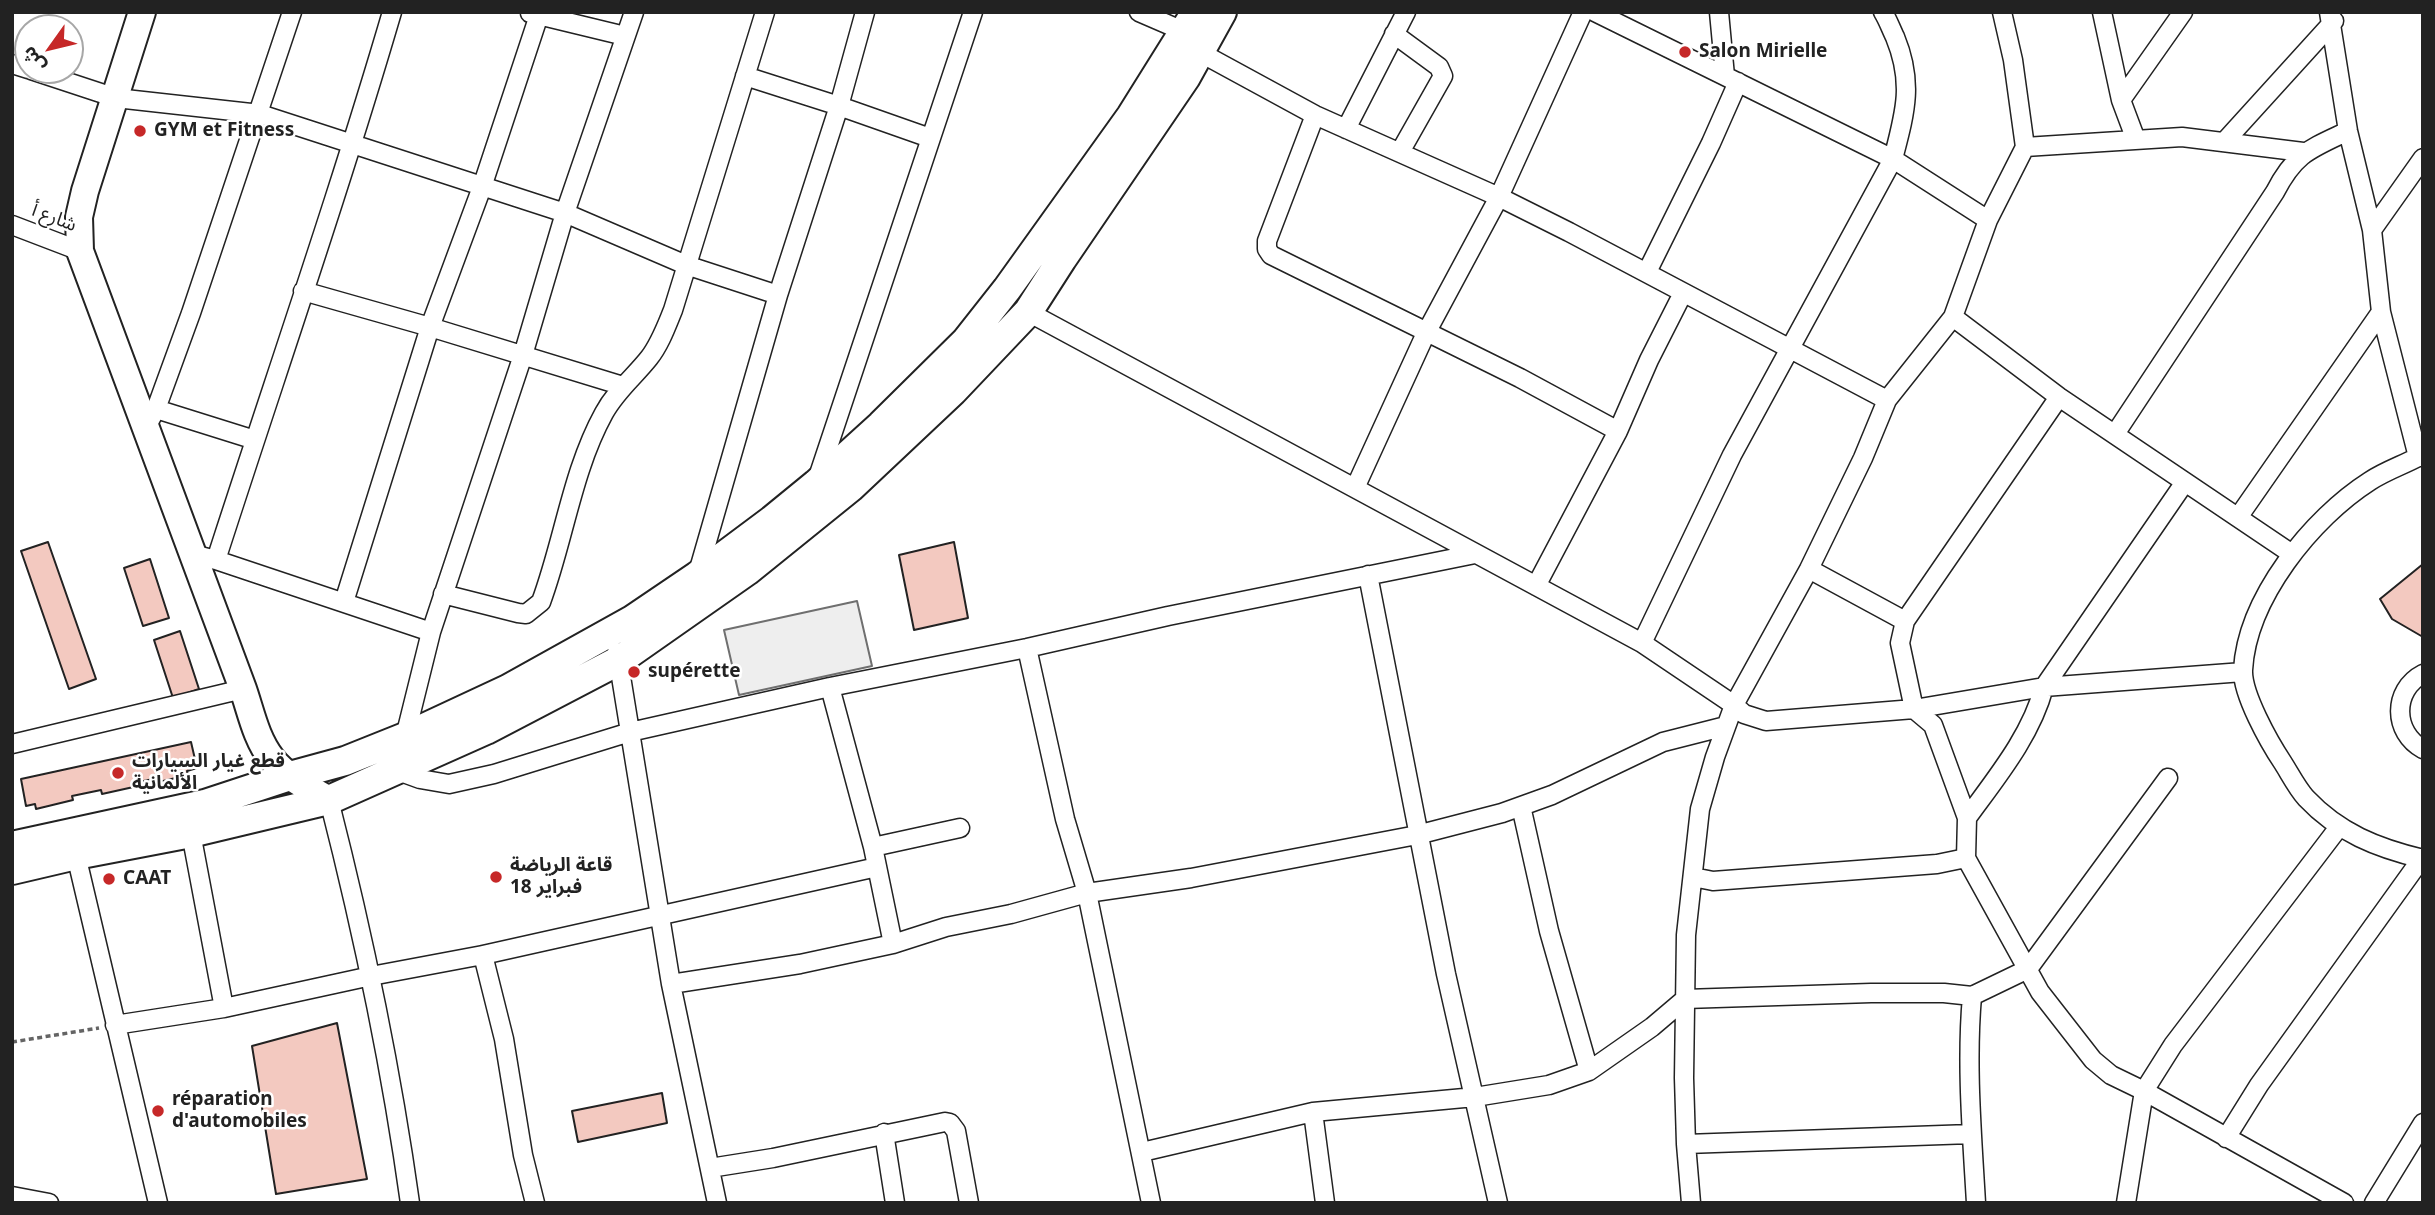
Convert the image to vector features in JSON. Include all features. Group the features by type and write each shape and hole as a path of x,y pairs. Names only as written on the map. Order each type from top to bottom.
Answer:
{"main road":[{"path":"142,12 79,217 80,251 151,419 204,557 259,738 272,759 290,776 329,800"},
{"path":"12,845 205,804 345,761 405,737 508,689 611,632 697,576 816,484 920,388 982,322 1131,117 1197,34 1222,12"},
{"path":"12,870 191,833 329,800 498,725 620,660 747,571 851,487 953,391 1028,312 1197,34"}],"street":[{"path":"255,440 151,419 260,114 292,12"},
{"path":"392,12 353,146 255,440 204,557 431,632"},
{"path":"405,737 443,594 523,355 565,213 634,12"},
{"path":"443,594 526,614 541,602 587,449 605,411 623,386 649,358 663,336 673,310 765,12"},
{"path":"697,576 778,295 839,106 865,12"},
{"path":"816,484 973,12"},
{"path":"1139,12 1197,34 1315,116 1499,197 1647,272 1887,400"},
{"path":"1346,129 1406,12"},
{"path":"1355,488 1426,333 1499,197 1583,12"},
{"path":"1595,12 1628,20 1732,79 1893,159 1988,220"},
{"path":"1647,272 1711,143 1732,79 1719,12"},
{"path":"1642,643 1732,455 1893,159 1905,112 1908,87 1903,58 1883,12"},
{"path":"1690,1203 1686,1144 1686,935 1700,809 1734,705 1809,569 1863,458 1887,400 1953,317 1988,220 2025,147 2013,60 2002,12"},
{"path":"2102,12 2121,100 2136,140"},
{"path":"2121,100 2183,12"},
{"path":"344,602 430,327 482,187 536,13 625,36"},
{"path":"2226,1138 2259,1085 2422,859 2380,847 2339,827 2305,797 2276,752 2255,712 2243,672 2253,625 2270,588 2292,554 2326,516 2370,481 2420,457 2381,312 2372,230 2348,131 2333,17"},
{"path":"2225,141 2333,17"},
{"path":"1394,34 1438,67 1443,76 1400,152"},
{"path":"745,76 930,138"},
{"path":"74,84 116,98 260,114 565,213 686,265 778,295"},
{"path":"1315,116 1267,241 1267,249 1271,255 1532,385 1618,431"},
{"path":"2115,434 2285,173 2303,152 2348,131"},
{"path":"2025,147 2182,137 2303,152"},
{"path":"2372,230 2423,158"},
{"name":"شارع أ","path":"12,225 80,251"},
{"path":"303,290 623,386"},
{"path":"1536,586 1618,431 1649,360 1683,293"},
{"path":"1028,312 1642,643 1744,714 1766,722 1914,709 2044,687 2243,672"},
{"path":"2239,516 2381,312"},
{"path":"1953,317 2059,397 2292,554"},
{"path":"2059,397 1905,621 1900,643 1914,709 1933,725 1967,818 1966,858 2040,992 2093,1059 2111,1075 2344,1203"},
{"path":"1967,818 1997,779 2038,712 2044,687 2185,482"},
{"path":"398,771 419,779 449,784 494,774 630,732 830,687 1475,554"},
{"path":"1809,569 1905,621"},
{"path":"1368,575 1417,835 1499,1203"},
{"path":"611,632 620,660 671,984 717,1203"},
{"path":"1027,648 1065,818 1087,893 1151,1203"},
{"path":"2423,674 2410,683 2404,692 2399,712 2405,732 2411,741 2423,749"},
{"path":"830,687 873,847 893,944"},
{"path":"12,744 243,688"},
{"path":"671,984 800,964 893,944 1087,893 1191,878 1417,835 1521,806 1552,795 1663,742 1726,726"},
{"path":"1142,1152 1313,1112 1475,1097 1549,1085 1589,1071 1652,1027 1685,999 1871,993 1944,993 1972,996 2028,969 2168,778"},
{"path":"329,800 371,976 410,1203"},
{"path":"1521,806 1549,931 1589,1071"},
{"path":"2126,1203 2144,1091 2174,1045 2339,827"},
{"path":"873,847 960,828"},
{"path":"191,833 224,1008"},
{"path":"76,855 158,1203"},
{"path":"1693,877 1713,881 1937,864 1966,858"},
{"path":"115,1026 224,1008 483,955 877,867"},
{"path":"483,955 504,1039 523,1155 535,1203"},
{"path":"1972,996 1971,1133 1976,1203"},
{"path":"1313,1112 1325,1203"},
{"path":"710,1168 774,1158 945,1122 950,1123 956,1130 969,1203"},
{"path":"2374,1203 2423,1123"},
{"path":"884,1133 895,1203"},
{"path":"1686,1144 1971,1133"},
{"path":"12,1196 49,1203"}],"path":[{"path":"12,1042 115,1026"}],"shaded area":[{"path":"857,601 872,666 739,695 724,630"}],"building":[{"path":"48,542 96,679 69,689 21,551"},
{"path":"954,542 968,618 914,630 899,555"},
{"path":"150,559 169,618 143,626 124,568"},
{"path":"2423,564 2423,637 2392,619 2380,599"},
{"path":"180,631 199,689 173,698 154,640"},
{"name":"قطع غيار السيارات الألمانية","path":"191,742 197,768 187,771 188,775 159,782 158,778 139,782 138,786 102,794 101,790 72,796 73,800 36,809 35,804 26,806 21,779"},
{"path":"337,1023 367,1179 276,1194 252,1046"},
{"path":"662,1093 667,1123 578,1142 572,1111"}],"place":[{"name":"Salon Mirielle","path":"1685,52"},
{"name":"GYM et Fitness","path":"140,131"},
{"name":"supérette","path":"634,672"},
{"name":"قطع غيار السيارات الألمانية","path":"118,773"},
{"name":"قاعة الرياضة 18 فبراير","path":"496,877"},
{"name":"CAAT","path":"109,879"},
{"name":"réparation d'automobiles","path":"158,1111"}]}
